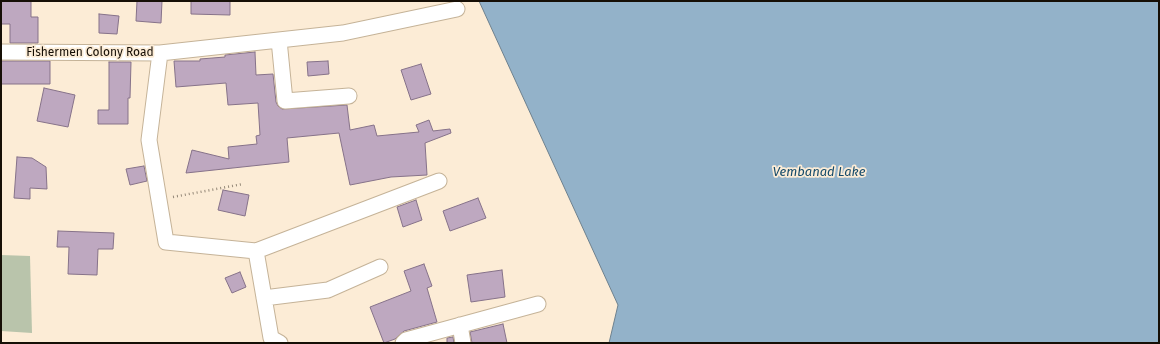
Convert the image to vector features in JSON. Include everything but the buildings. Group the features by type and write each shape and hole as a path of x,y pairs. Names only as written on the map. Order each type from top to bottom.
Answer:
{"street":[{"path":"160,53 343,33 457,9"},
{"path":"279,40 285,101 349,96"},
{"name":"Fishermen Colony Road","path":"1,52 160,53 149,140 166,242 256,251"},
{"path":"280,343 271,338 256,251 439,181"},
{"path":"264,298 328,290 380,268"},
{"path":"403,343 406,340 538,304"},
{"path":"460,325 463,343"}],"path":[{"path":"159,199 243,184"}],"green space":[{"path":"1,255 30,256 32,333 1,331"}],"water":[{"name":"Vembanad Lake","path":"479,1 1159,1 1159,343 609,343 618,305"}]}
